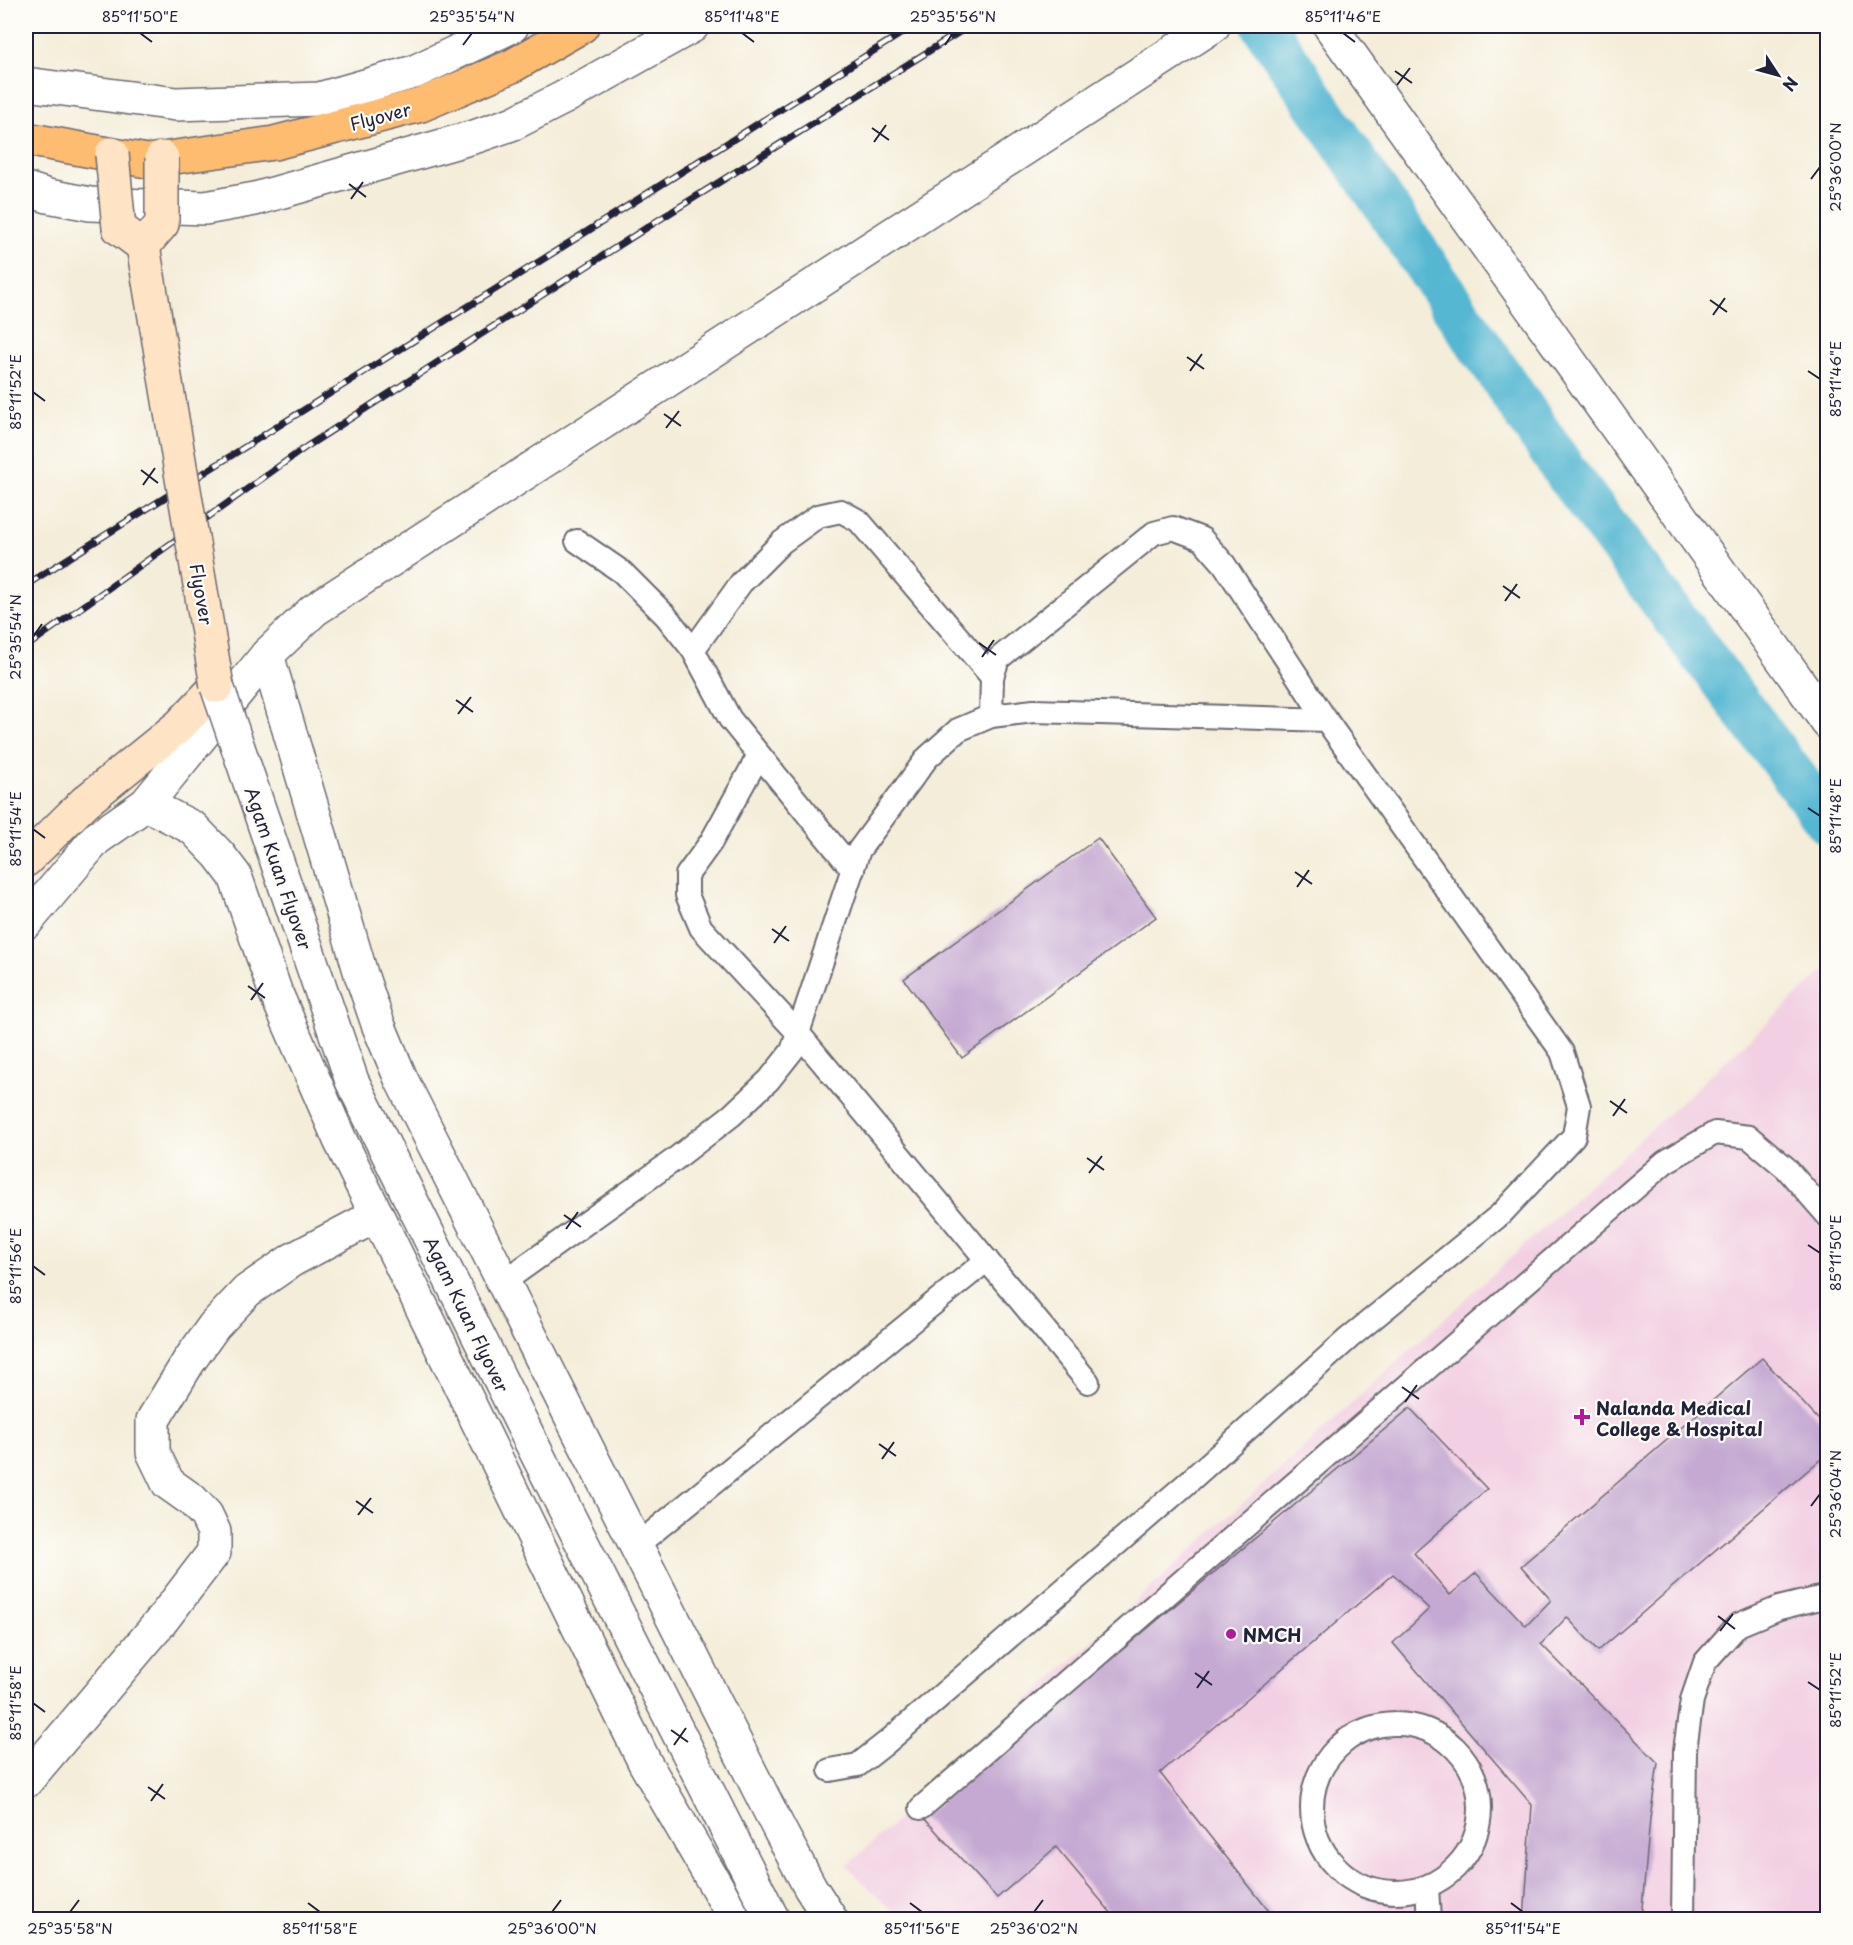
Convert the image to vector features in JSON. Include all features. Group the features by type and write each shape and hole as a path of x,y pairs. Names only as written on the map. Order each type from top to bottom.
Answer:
{"main road":[{"name":"Flyover","path":"26,139 147,161 274,143 422,105 513,66 582,26"},
{"path":"111,154 119,228 143,246 162,224 162,158"},
{"name":"Flyover","path":"143,246 217,686"},
{"path":"26,860 85,802 180,724 217,686"}],"street":[{"path":"26,84 176,104 320,99 414,72 512,26"},
{"path":"26,189 90,204 205,208 255,199 477,136 514,123 692,26"},
{"path":"1330,26 1827,723"},
{"path":"26,922 96,839 146,804 267,655 314,610 1201,33"},
{"path":"267,655 378,1024 406,1090 779,1829 810,1887 831,1920"},
{"name":"Agam Kuan Flyover","path":"217,686 352,1081 531,1442 773,1920"},
{"path":"146,804 193,828 235,876 275,991 340,1140 645,1763 736,1920"},
{"path":"26,1781 159,1624 214,1552 214,1532 206,1515 192,1500 168,1483 153,1452 153,1420 189,1361 214,1326 247,1290 292,1260 377,1215"}],"lane":[{"path":"693,650 741,583 782,542 818,516 842,511 859,521 992,677"},
{"path":"830,1770 858,1765 886,1743 1185,1485 1349,1338 1501,1214 1574,1136 1579,1106 1562,1052 1326,720 1224,564 1202,539 1173,528 1154,533 998,659 992,677 991,716"},
{"path":"577,542 622,572 666,616 693,650 730,719 853,870"},
{"path":"502,1283 674,1160 732,1115 769,1080 792,1051 799,1034 859,850 927,758 958,730 991,716 1034,711 1326,720"},
{"path":"759,755 711,842 687,875 687,895 701,928 799,1034 1088,1382"},
{"path":"921,1808 1665,1162 1715,1133 1749,1137 1786,1168 1827,1216"},
{"path":"636,1546 987,1260"},
{"path":"1683,1920 1686,1750 1692,1700 1705,1662 1738,1624 1779,1608 1827,1596"},
{"path":"1385,1723 1412,1724 1438,1733 1459,1750 1474,1773 1481,1799 1479,1826 1469,1852 1451,1872 1426,1887 1398,1893 1369,1888 1344,1875 1324,1853 1314,1826 1312,1797 1321,1769 1337,1747 1359,1732 1385,1723"},
{"path":"1426,1887 1429,1920"}],"shaded area":[{"name":"Nalanda Medical College & Hospital","path":"1827,968 1827,1919 901,1919 847,1866"}],"building":[{"path":"1098,838 1156,917 962,1058 904,979"},
{"name":"NMCH","path":"1762,1358 1828,1430 1828,1453 1598,1651 1567,1617 1541,1644 1658,1763 1650,1818 1641,1920 1524,1920 1532,1805 1393,1643 1429,1609 1393,1574 1160,1773 1276,1920 1117,1920 1056,1847 997,1898 923,1817 1410,1408 1487,1489 1414,1553 1450,1595 1476,1573 1526,1626 1551,1600 1521,1566"}],"waterway":[{"path":"1264,26 1566,473 1828,822"}],"railway":[{"path":"26,585 913,26"},
{"path":"26,647 306,447 657,221 969,26"}],"place":[{"name":"Nalanda Medical College & Hospital","path":"1582,1417"},
{"name":"NMCH","path":"1231,1634"}]}
